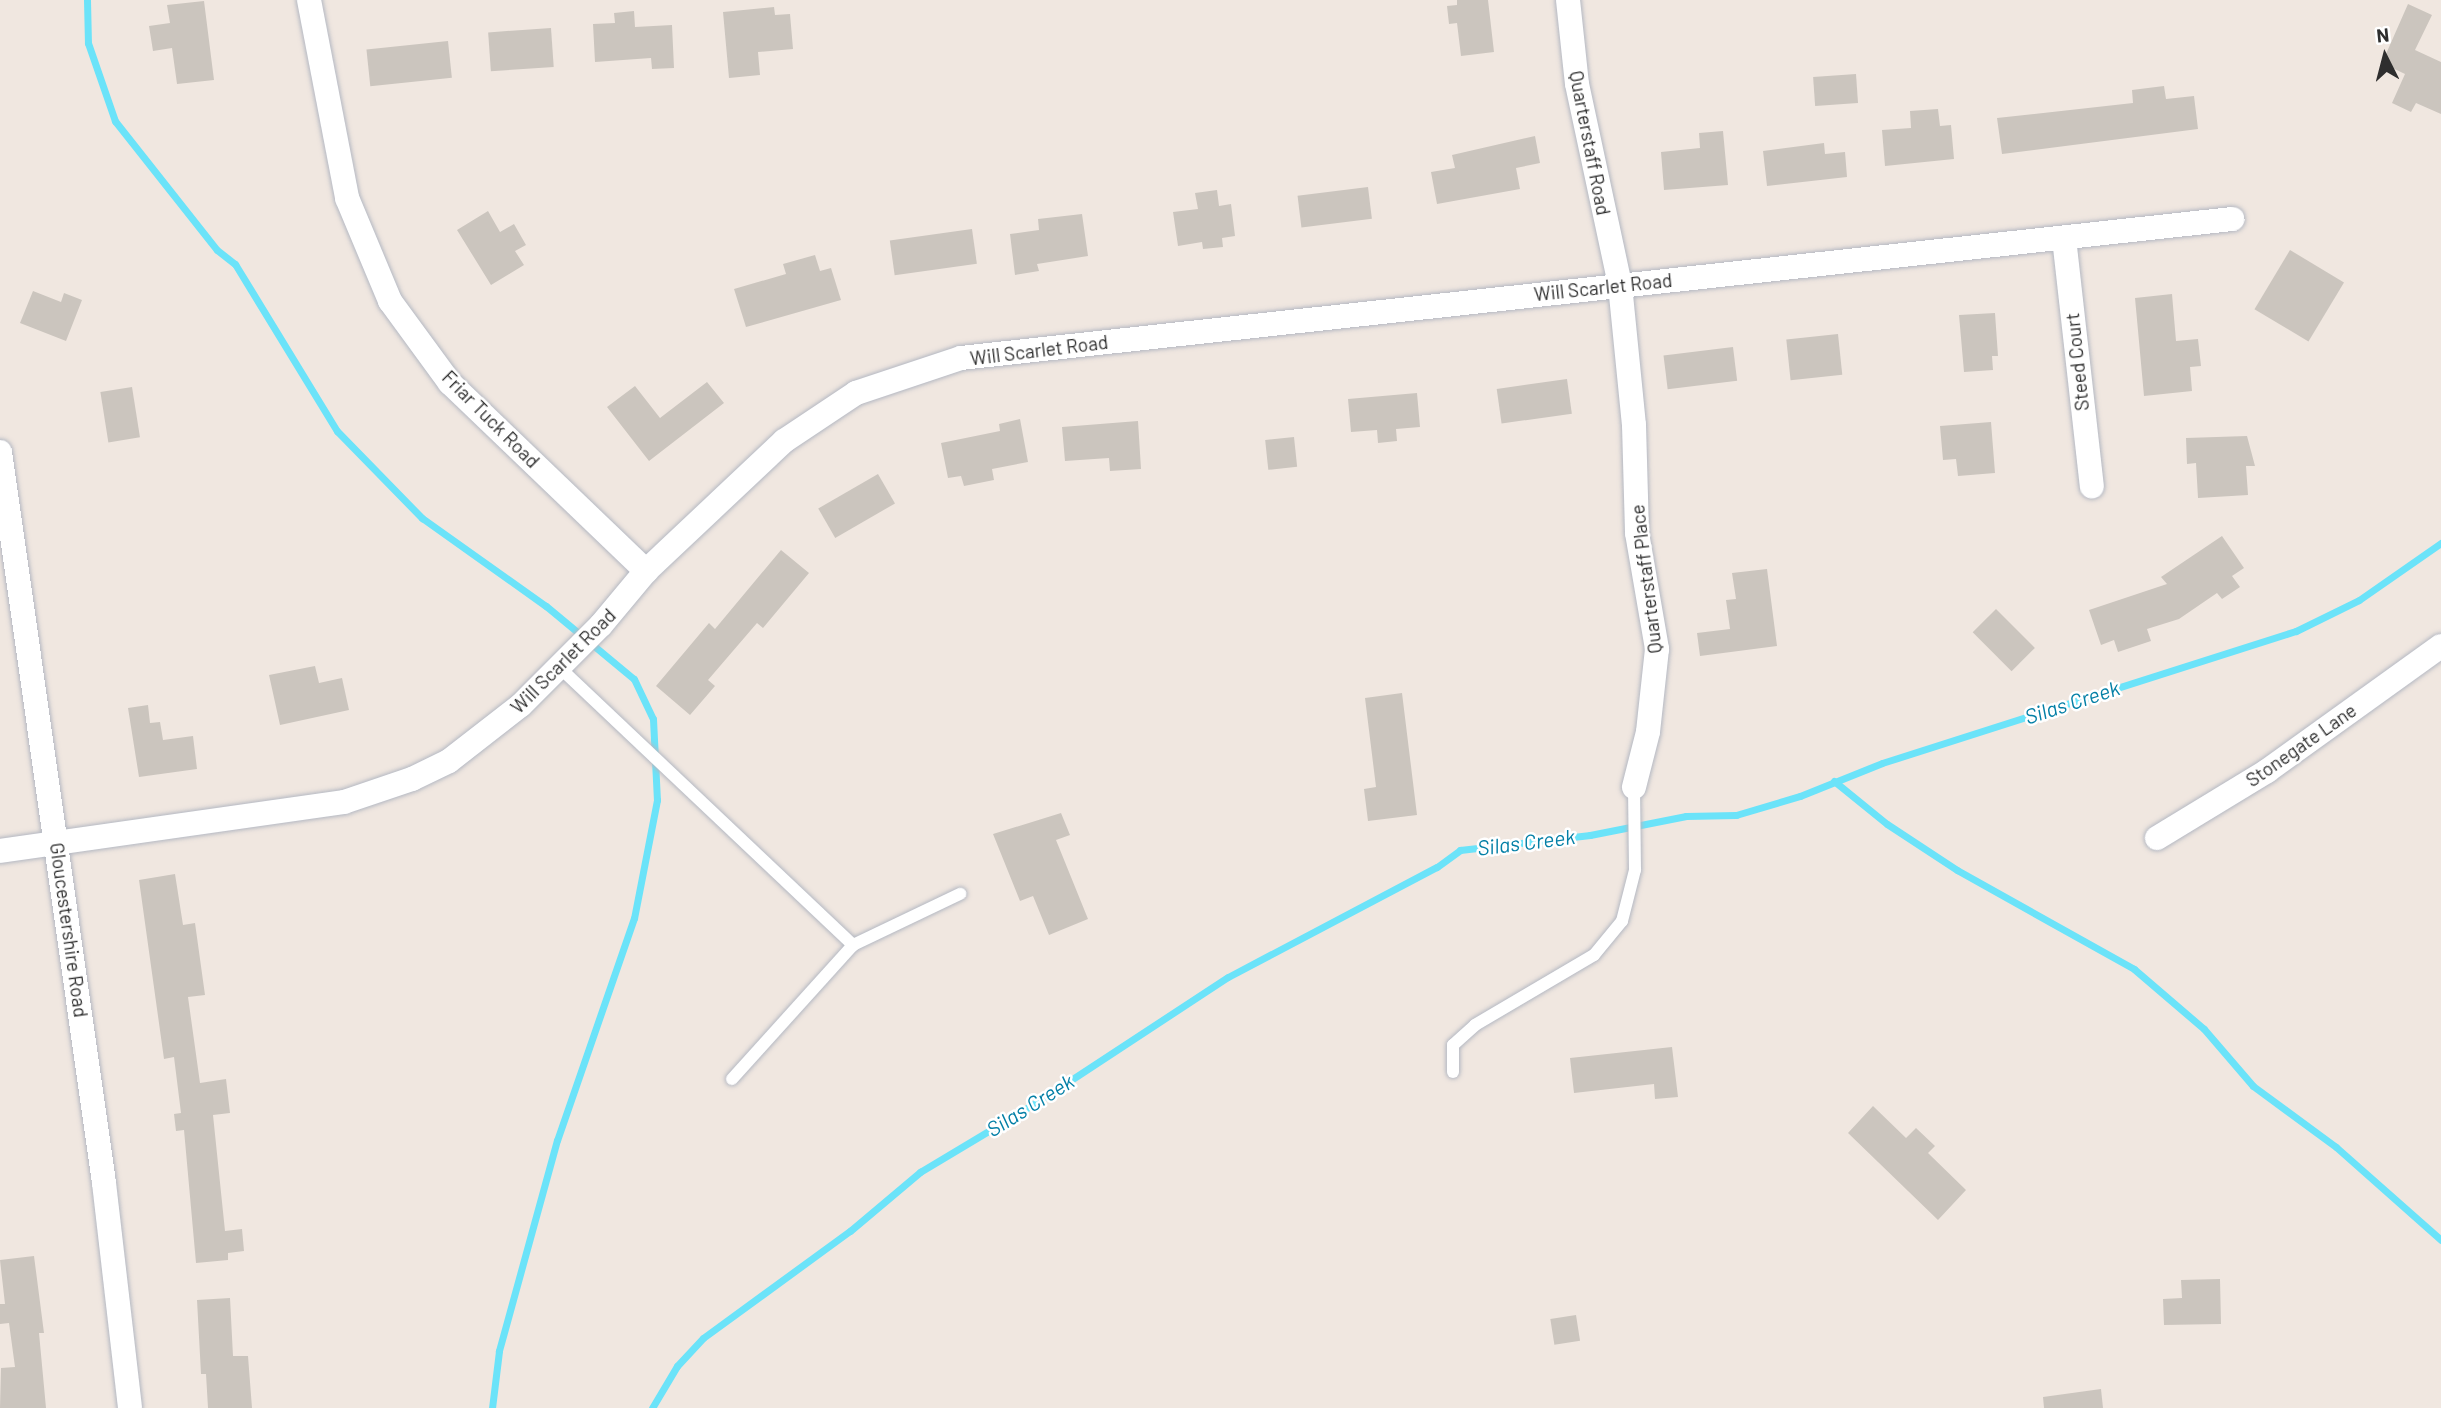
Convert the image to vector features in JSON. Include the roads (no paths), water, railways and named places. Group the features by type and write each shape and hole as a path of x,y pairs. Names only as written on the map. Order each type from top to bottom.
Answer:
{"street":[{"name":"Friar Tuck Road","path":"309,0 347,198 390,301 450,383 646,571"},
{"name":"Quarterstaff Road","path":"1568,0 1579,97 1620,285"},
{"name":"Will Scarlet Road","path":"0,851 344,802 412,779 474,744 559,667 646,571 784,441 856,393 961,358 2232,219"},
{"name":"Steed Court","path":"2064,238 2092,486"},
{"name":"Quarterstaff Place","path":"1620,285 1634,425 1637,533 1657,649 1648,732 1634,798"},
{"name":"Gloucestershire Road","path":"0,453 56,843 131,1408"},
{"name":"Stonegate Lane","path":"2157,838 2267,771 2441,646"}],"lane":[{"path":"559,667 853,944"},
{"path":"1453,1072 1453,1045 1475,1025 1594,955 1622,921 1635,870 1634,798"},
{"path":"732,1079 853,944 960,894"}],"waterway":[{"path":"87,0 88,43 115,121 217,250 235,264 337,431 422,518 546,606 634,679 653,719 657,800 634,918 557,1140 499,1351 492,1408"},
{"name":"Silas Creek","path":"652,1408 677,1366 703,1338 850,1231 920,1172 1042,1099 1228,977 1437,867 1460,850 1590,835 1686,816 1736,815 1800,796 1882,763 2296,631 2359,600 2441,543"},
{"path":"1834,781 1887,824 1957,870 2134,969 2204,1029 2253,1086 2336,1147 2441,1240"}]}
